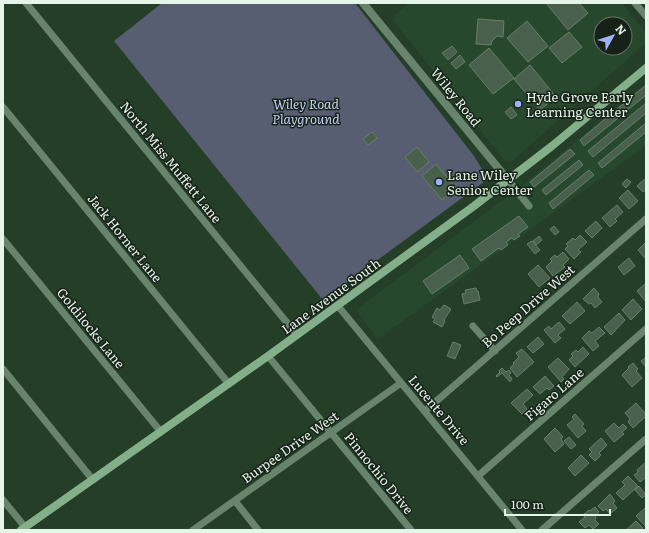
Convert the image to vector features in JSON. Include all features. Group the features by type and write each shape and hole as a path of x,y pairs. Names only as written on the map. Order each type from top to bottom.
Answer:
{"main road":[{"name":"Lane Avenue South","path":"23,529 338,306 508,180 646,68"}],"street":[{"name":"North Miss Muffett Lane","path":"26,3 297,335"},
{"name":"Wiley Road","path":"364,3 529,206"},
{"path":"635,3 646,16"},
{"name":"Jack Horner Lane","path":"3,107 229,384"},
{"name":"Bo Peep Drive West","path":"425,411 646,219"},
{"name":"Goldilocks Lane","path":"3,239 161,432"},
{"name":"Lucente Drive","path":"338,306 522,530"},
{"path":"473,326 495,351"},
{"name":"Figaro Lane","path":"478,476 646,329"},
{"name":"Pinnochio Drive","path":"268,356 411,530"},
{"path":"3,369 93,480"},
{"name":"Burpee Drive West","path":"193,530 401,383"},
{"path":"542,530 646,439"},
{"path":"3,500 23,529"},
{"path":"235,501 258,530"}],"shaded area":[{"name":"Hyde Grove Early Learning Center","path":"409,3 622,3 632,16 593,16 593,56 631,56 511,162 505,161 391,18"},
{"name":"Hyde Grove Early Learning Center","path":"633,17 646,33 646,43 633,54"},
{"path":"646,83 646,146 378,339 358,313 357,309 524,184"}],"green space":[{"name":"Wiley Road Playground","path":"162,3 355,3 474,156 488,179 323,300 114,41"}],"building":[{"path":"546,3 579,3 588,13 568,30"},
{"path":"478,19 504,21 503,37 497,36 492,41 491,45 476,44"},
{"path":"527,21 548,46 528,62 507,38"},
{"path":"569,32 582,47 562,63 549,48"},
{"path":"452,46 457,52 448,60 442,53"},
{"path":"489,48 514,78 493,94 469,65"},
{"path":"460,55 465,62 456,69 451,63"},
{"path":"530,65 556,97 540,110 514,79"},
{"path":"646,85 646,95 584,146 580,140"},
{"path":"646,103 646,113 593,157 588,151"},
{"path":"511,107 517,115 511,119 505,112"},
{"path":"646,123 646,132 602,168 598,163"},
{"path":"372,132 377,138 368,145 363,139"},
{"path":"417,147 429,162 417,172 405,157"},
{"path":"570,149 575,154 534,187 530,182"},
{"path":"579,160 583,165 546,195 542,190"},
{"name":"Lane Wiley Senior Center","path":"436,164 456,188 442,200 422,176"},
{"path":"589,170 594,175 553,209 549,203"},
{"path":"646,178 646,190 643,192 637,186"},
{"path":"627,179 631,182 626,188 622,184"},
{"path":"628,190 638,201 629,209 619,198"},
{"path":"617,205 623,212 615,219 617,221 610,227 602,218"},
{"path":"519,216 528,227 518,234 520,236 514,240 512,238 506,242 508,245 501,250 499,248 481,261 472,249"},
{"path":"596,221 602,228 592,238 585,231"},
{"path":"554,226 559,232 555,235 550,229"},
{"path":"580,235 587,242 578,250 581,252 574,259 565,249 568,246 566,244 573,238 575,240"},
{"path":"539,236 542,240 536,245 533,241"},
{"path":"532,241 540,250 535,254 527,244"},
{"path":"646,242 646,259 638,250"},
{"path":"563,252 569,259 563,265 565,267 553,276 546,267 552,261 550,259 555,255 557,257"},
{"path":"460,255 469,268 432,294 423,281"},
{"path":"629,258 635,266 624,275 618,267"},
{"path":"538,265 550,278 539,287 528,274"},
{"path":"646,283 646,302 637,291"},
{"path":"476,288 480,300 464,304 462,294 466,293 465,290"},
{"path":"594,288 599,294 598,297 602,302 595,308 591,303 589,304 583,299"},
{"path":"633,299 642,309 631,320 622,310"},
{"path":"577,302 585,311 570,324 562,316"},
{"path":"444,305 451,309 444,320 445,321 442,327 433,322 435,319 432,317 437,308 440,310"},
{"path":"619,313 625,320 611,335 604,327"},
{"path":"559,322 565,329 558,335 561,338 555,343 544,330 549,326 551,329"},
{"path":"599,327 605,333 595,341 599,346 593,351 582,338 589,331 592,333"},
{"path":"538,337 544,344 533,353 527,347"},
{"path":"453,342 461,345 455,359 447,356"},
{"path":"583,347 589,354 575,367 569,360 573,356 571,354 576,350 578,352"},
{"path":"522,349 534,362 517,377 510,368 519,357 516,353"},
{"path":"646,357 646,367 641,361"},
{"path":"558,358 569,369 562,377 564,379 561,382 548,367"},
{"path":"633,363 638,369 636,371 642,378 632,387 622,375"},
{"path":"502,368 506,372 509,370 511,373 509,375 512,379 510,382 502,373 497,377 496,376"},
{"path":"545,376 554,386 549,390 547,388 540,394 533,387"},
{"path":"527,389 533,395 523,404 527,409 522,414 511,403"},
{"path":"636,403 646,414 646,416 633,428 628,422 630,419 625,413"},
{"path":"575,414 584,424 582,426 586,431 578,438 567,425 574,419 572,417"},
{"path":"614,423 619,428 623,424 627,428 622,432 624,434 614,442 605,431"},
{"path":"555,428 563,437 561,439 564,444 555,452 544,439"},
{"path":"569,437 576,445 571,449 564,441"},
{"path":"601,438 607,445 599,453 601,455 595,461 589,455 592,452 589,449"},
{"path":"581,455 589,463 575,476 568,468"},
{"path":"646,462 646,480 645,478 640,482 634,475"},
{"path":"628,476 638,486 623,500 616,493 625,485 622,482"},
{"path":"639,486 646,495 642,498 635,490"},
{"path":"610,494 615,501 613,503 617,508 610,514 606,509 603,511 598,506"},
{"path":"595,507 599,512 595,516 595,520 599,524 593,529 589,525 585,528 579,522 585,517 583,515"},
{"path":"645,508 646,509 646,527 636,516"},
{"path":"636,521 643,528 640,530 626,530"}],"place":[{"name":"Hyde Grove Early Learning Center","path":"518,104"},
{"name":"Lane Wiley Senior Center","path":"439,182"}]}
